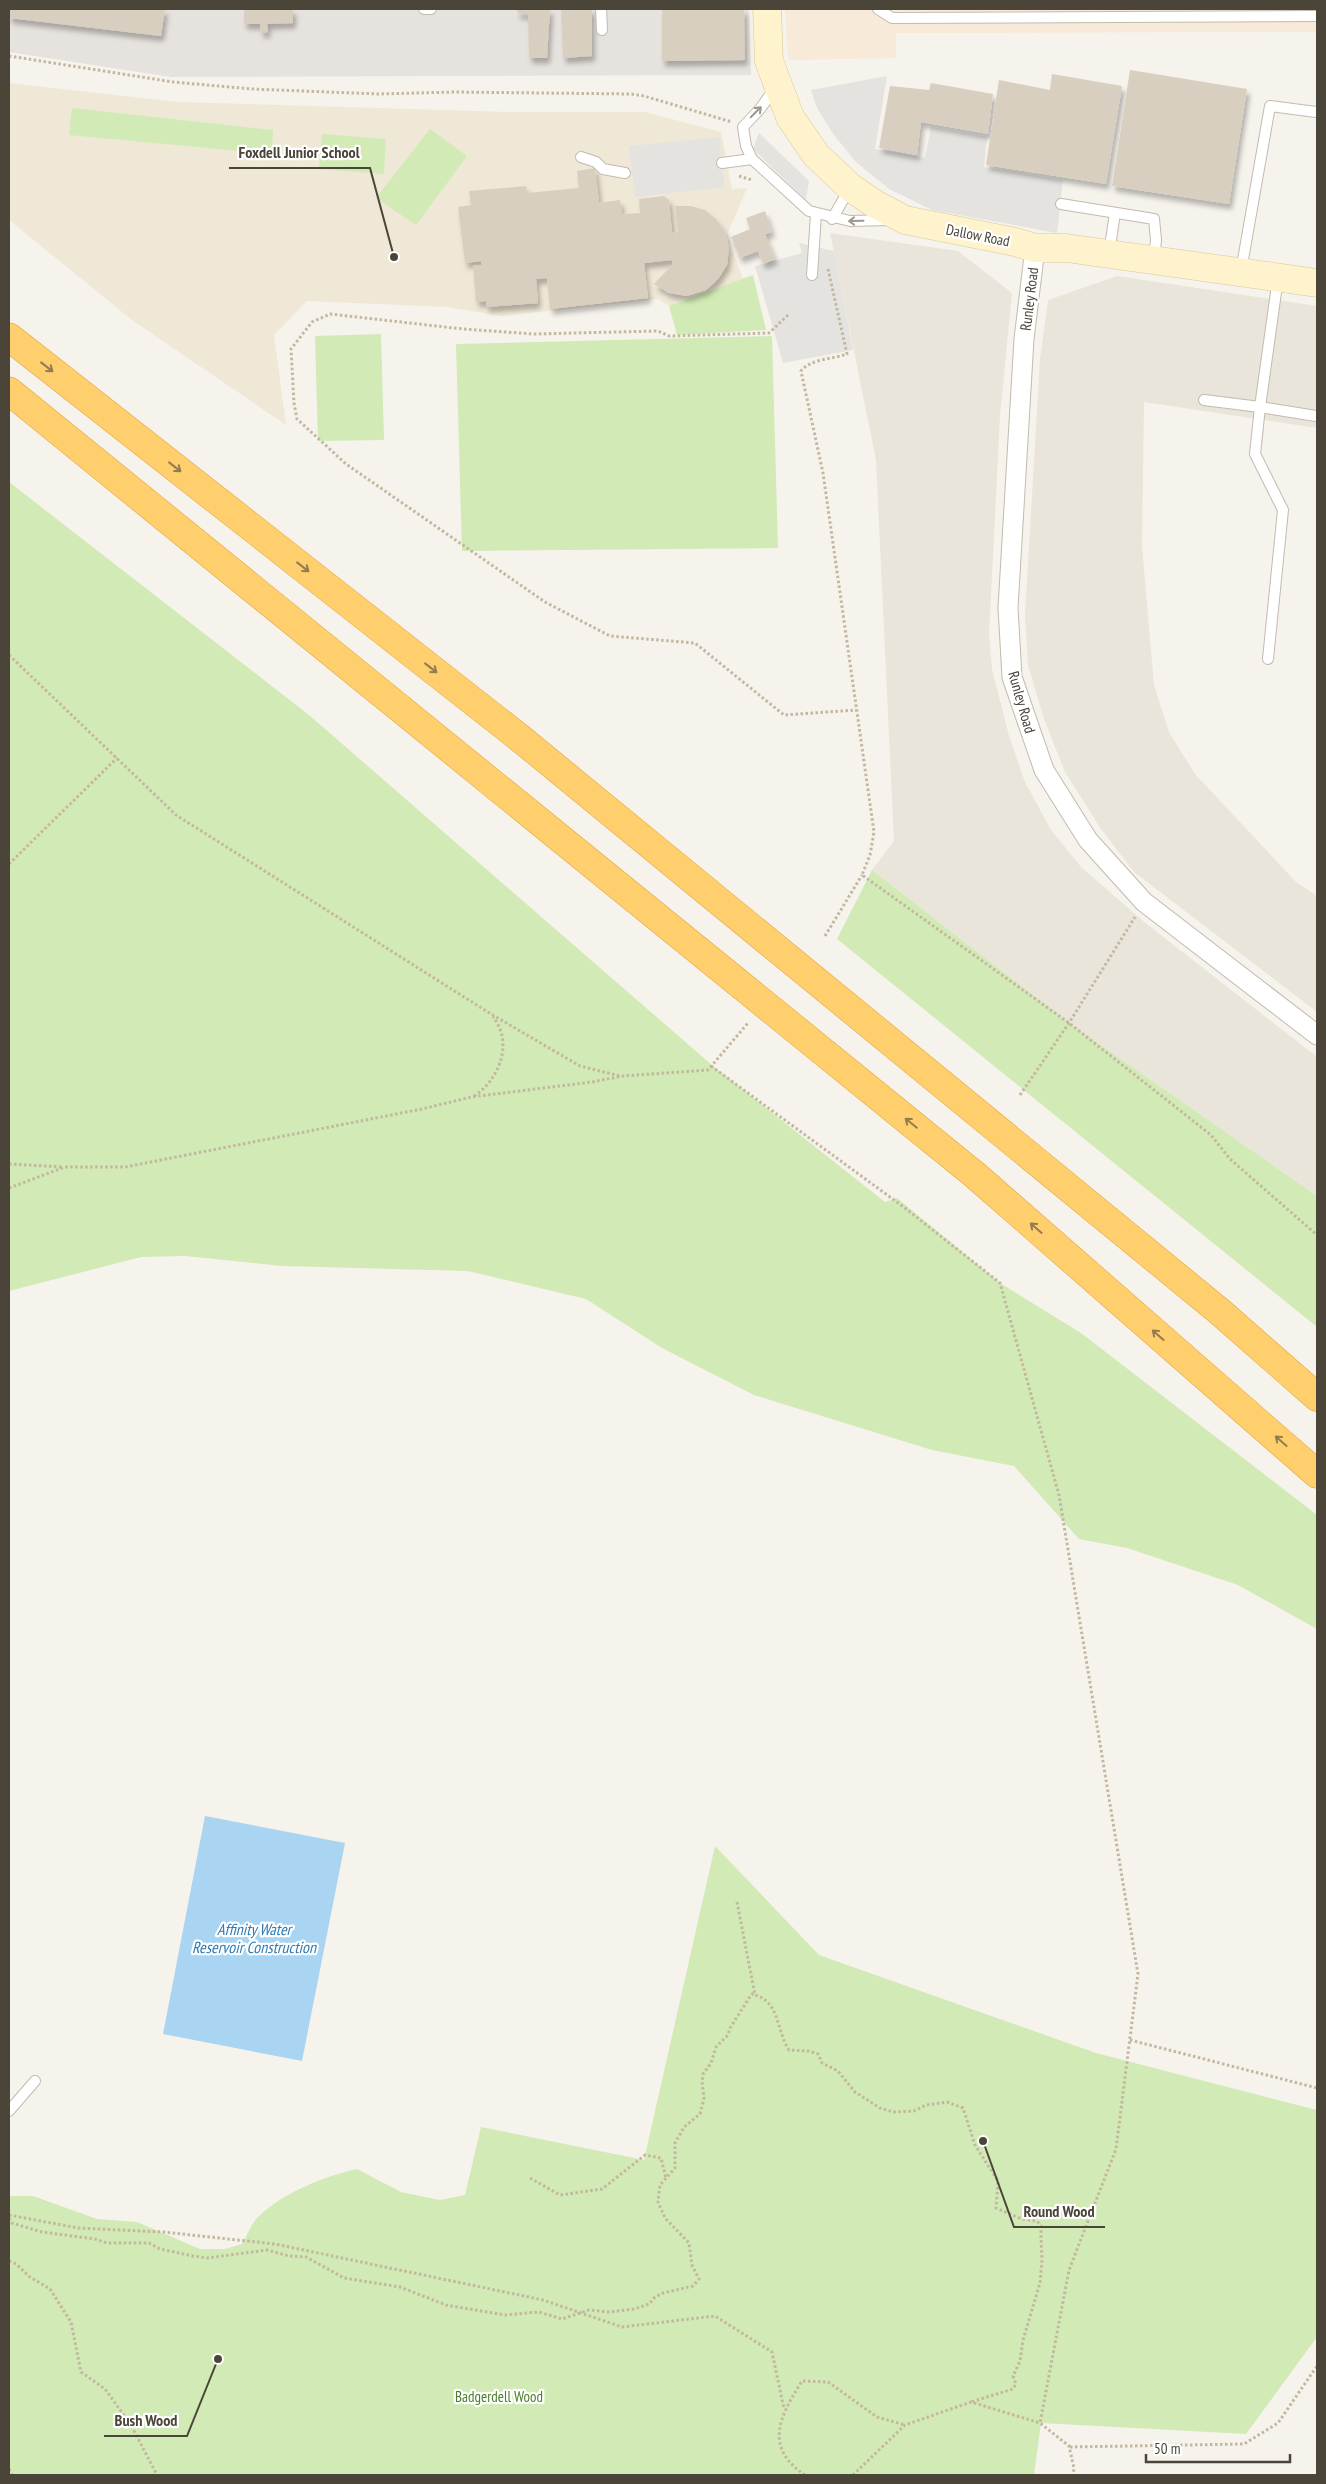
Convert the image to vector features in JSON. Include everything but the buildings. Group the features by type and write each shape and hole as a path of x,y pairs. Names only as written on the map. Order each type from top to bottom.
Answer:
{"highway":[{"path":"9,337 521,739 1219,1311 1317,1397"},
{"path":"9,391 974,1174 1317,1474"}],"street":[{"name":"Dallow Road","path":"767,9 769,61 776,85 790,117 816,154 850,187 875,204 905,220 1035,248 1066,248 1317,283"},
{"name":"Runley Road","path":"1035,248 1024,339 1008,608 1012,677 1044,770 1088,840 1144,902 1317,1035"}],"lane":[{"path":"424,9 431,9"},
{"path":"601,9 602,30"},
{"path":"878,9 892,18 1317,16"},
{"path":"776,85 760,109 743,127 746,146 752,159 809,211 816,214 850,222 905,220"},
{"path":"1241,272 1270,106 1316,112"},
{"path":"581,156 596,162 603,169 625,173"},
{"path":"722,163 752,159"},
{"path":"832,219 850,187"},
{"path":"1062,204 1154,219 1156,240 1154,260"},
{"path":"1109,254 1115,213"},
{"path":"812,274 816,214"},
{"path":"1268,659 1282,510 1255,454 1278,278"},
{"path":"1204,400 1316,416"},
{"path":"9,2112 35,2081"}],"path":[{"path":"9,56 173,82 252,89 379,94 455,92 631,94 644,96 734,123"},
{"path":"825,936 862,875 870,855 874,832 823,473 801,371 805,366 813,362 847,354 827,266"},
{"path":"788,315 769,333 670,336 658,331 534,334 463,329 330,314 312,322 292,349 294,403 297,419 346,464 545,602 610,636 696,643 784,715 856,710"},
{"path":"9,656 176,815 491,1014 580,1066 623,1076"},
{"path":"9,864 117,758"},
{"path":"862,875 1069,1023 1212,1135 1230,1160 1317,1235"},
{"path":"1020,1095 1069,1023 1144,902"},
{"path":"471,1097 488,1084 503,1056 502,1035 491,1014"},
{"path":"9,1164 65,1167 125,1167 422,1109 471,1097 623,1076 708,1070 748,1023"},
{"path":"711,1066 905,1208 1000,1283 1059,1495 1138,1974 1116,2149 1069,2270 1040,2423"},
{"path":"9,1188 65,1167"},
{"path":"737,1902 755,1995 766,1998 770,2004 782,2039 789,2050 809,2051 818,2054 822,2063 838,2071 855,2092 880,2108 893,2112 914,2111 926,2105 947,2102 963,2108 975,2145 998,2181 996,2208 1010,2215 1036,2221 1040,2224 1042,2260 1040,2283 1023,2340 1020,2361 1013,2376 1016,2384 1013,2389 905,2425 853,2475"},
{"path":"9,2216 12,2223 42,2232 95,2239 107,2243 149,2243 160,2249 192,2256 207,2258 267,2250 289,2256 306,2257 344,2278 400,2287 446,2305 486,2312 505,2314 539,2312 562,2319 582,2314 589,2310 610,2312 641,2307 649,2304 655,2297 663,2293 693,2286 699,2279 692,2265 689,2243 665,2218 658,2202 660,2185 675,2168 675,2143 684,2127 700,2114 704,2098 702,2082 716,2047 728,2036 730,2028 751,1995 755,1992"},
{"path":"1130,2040 1317,2088"},
{"path":"530,2178 560,2195 602,2189 645,2155 661,2158 667,2179"},
{"path":"9,2216 78,2228 163,2232 275,2244 543,2300 622,2327 715,2316 772,2352 784,2409"},
{"path":"9,2261 16,2264 30,2277 50,2288 71,2322 81,2372 105,2389 131,2425 157,2475"},
{"path":"971,2402 1040,2423 1070,2447 1244,2444 1278,2423 1317,2366"},
{"path":"805,2475 791,2465 779,2442 779,2424 784,2409 802,2381 828,2382 877,2417 905,2425"},
{"path":"1070,2447 1074,2475"},
{"path":"9,2469 12,2475"}],"shaded area":[{"path":"9,9 749,9 751,75 171,77 9,52"},
{"path":"785,9 1317,9 1317,32 896,33 896,58 788,60"},
{"path":"887,76 875,149 925,158 931,127 987,137 984,167 1063,180 1057,233 932,210 889,189 856,162 834,135 817,108 811,90"},
{"path":"9,83 178,102 513,112 645,112 721,132 732,189 747,188 727,235 743,279 671,307 658,299 502,316 447,307 307,301 274,335 286,425 132,320 9,220"},
{"path":"759,133 809,181 806,200 753,149"},
{"path":"719,137 725,187 635,197 629,146"},
{"path":"830,233 958,251 1012,293 1000,416 989,635 992,669 1009,736 1025,782 1051,830 1081,867 1143,921 1317,1057 1317,1196 1069,1023 872,870 894,841 876,460"},
{"path":"799,243 834,251 853,350 783,363 755,266 802,253"},
{"path":"1117,276 1317,306 1317,428 1144,402 1142,546 1154,685 1169,732 1195,774 1296,882 1317,896 1317,1012 1134,872 1101,829 1065,772 1044,719 1028,665 1025,615 1040,359 1048,300"}],"green space":[{"path":"72,108 273,130 272,154 69,135"},
{"path":"430,129 467,156 416,225 376,198"},
{"path":"322,134 386,139 384,174 319,169"},
{"path":"753,275 766,330 677,335 669,306"},
{"path":"381,334 384,440 318,441 315,336"},
{"path":"772,336 778,548 462,551 456,344"},
{"path":"9,482 309,715 713,1066 885,1202 897,1198 1000,1283 1081,1333 1317,1515 1317,1629 1238,1585 1127,1548 1079,1539 1014,1466 932,1450 754,1395 662,1348 586,1299 468,1271 282,1266 185,1256 141,1257 9,1291"},
{"path":"872,870 1069,1023 1317,1196 1317,1327 837,939"},
{"name":"Badgerdell Wood","path":"715,1846 819,1955 1096,2053 1317,2110 1317,2337 1246,2434 1041,2423 1034,2475 9,2475 9,2196 33,2196 97,2219 137,2222 200,2249 225,2249 242,2244 258,2217 280,2200 318,2181 357,2169 401,2192 440,2200 465,2195 481,2127 644,2160"}],"water":[{"name":"Affinity Water Reservoir Construction","path":"205,1816 345,1843 302,2061 163,2034"}],"place":[{"name":"Foxdell Junior School","path":"394,257"},
{"name":"Round Wood","path":"983,2141"},
{"name":"Bush Wood","path":"218,2359"}]}
